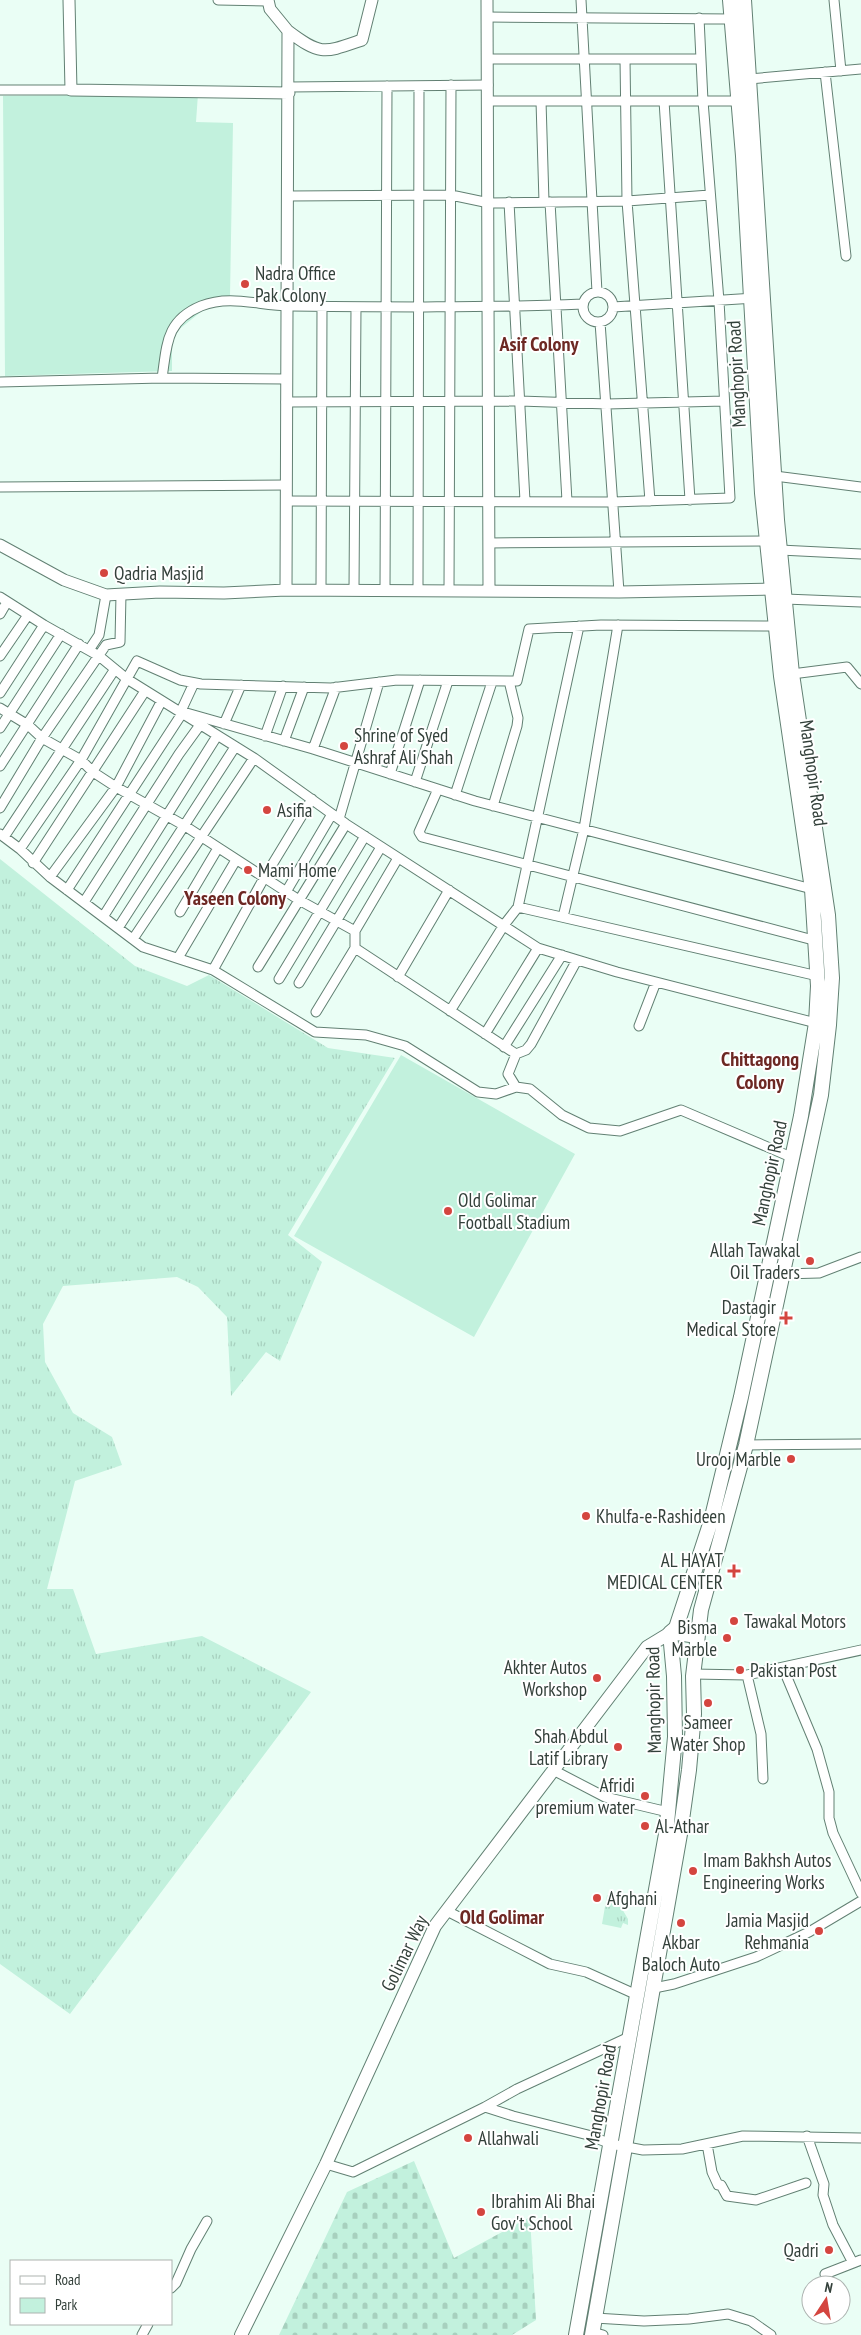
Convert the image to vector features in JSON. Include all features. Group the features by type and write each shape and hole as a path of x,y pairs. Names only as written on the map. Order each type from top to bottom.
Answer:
{"main road":[{"name":"Manghopir Road","path":"596,2334 595,2318 654,1988 688,1779 694,1714 693,1674 701,1610 746,1445 821,1095 832,978 828,915 792,674 732,19 737,1"},
{"name":"Manghopir Road","path":"576,2335 638,1995 668,1812 675,1737 674,1676 670,1633 676,1628 711,1520 741,1397 791,1158 816,1023 817,941 812,889 780,676 773,589 762,493 749,79 737,1"},
{"path":"670,1633 697,1637"},
{"name":"Golimar Way","path":"241,2335 326,2164 435,1926 647,1647 670,1633"}],"street":[{"path":"69,0 71,90"},
{"path":"218,0 268,0 270,9 288,31 310,47 331,50 362,40 372,0"},
{"path":"487,0 490,308 489,590"},
{"path":"581,0 597,292"},
{"path":"834,0 841,71"},
{"path":"487,17 732,19"},
{"path":"287,501 612,502 730,498 719,301 702,101 699,18"},
{"path":"286,590 288,31"},
{"path":"488,59 701,59"},
{"path":"625,59 627,201 650,501"},
{"path":"749,79 861,69"},
{"path":"825,72 846,256"},
{"path":"449,590 451,85"},
{"path":"0,90 289,90 387,86 488,85"},
{"path":"385,590 388,307 387,86"},
{"path":"418,590 419,86"},
{"path":"488,101 739,101"},
{"path":"541,101 547,202 557,305 568,502"},
{"path":"664,101 690,500"},
{"path":"288,196 451,195 489,203 627,201 710,195"},
{"path":"509,202 525,501"},
{"path":"597,292 609,296 613,307 610,316 600,322 587,318 582,304 586,296 597,292"},
{"path":"613,307 757,298"},
{"path":"162,378 170,333 182,318 199,307 222,300 322,307 490,308 582,304"},
{"path":"321,590 322,307"},
{"path":"354,590 356,307"},
{"path":"600,322 619,592"},
{"path":"0,382 162,378 286,379"},
{"path":"286,402 562,401 607,404 724,401"},
{"path":"775,476 844,487 861,487"},
{"path":"0,487 286,485"},
{"path":"489,543 768,542"},
{"path":"0,545 64,580 106,595 286,590 619,592 773,589"},
{"path":"780,550 861,554"},
{"path":"0,808 42,738 99,656 109,643 121,640 121,594"},
{"path":"89,650 99,635 106,595"},
{"path":"785,598 861,602"},
{"path":"0,614 4,600 99,656 127,679 161,702 182,712 313,749 493,806 812,889"},
{"path":"0,656 28,615"},
{"path":"0,693 44,625"},
{"path":"563,917 584,829 618,625"},
{"path":"20,849 80,760 137,661 180,680 194,683 336,687 420,680 517,681 529,630 618,625 776,626"},
{"path":"450,1011 504,925 518,907 579,626"},
{"path":"0,728 60,634"},
{"path":"0,766 79,644"},
{"path":"792,674 848,667 861,684"},
{"path":"115,669 2,835 20,849 50,878 143,947 213,970 314,1032 366,1035 405,1046 478,1092 496,1094 516,1088 530,1089 562,1115 588,1128 620,1131 681,1110 791,1158"},
{"path":"390,774 420,680"},
{"path":"415,782 448,681"},
{"path":"493,806 517,726 518,718 509,681"},
{"path":"258,967 299,900 339,819 357,763 379,682"},
{"path":"455,795 492,682"},
{"path":"67,890 182,712 194,683"},
{"path":"224,724 241,685"},
{"path":"265,736 283,686"},
{"path":"284,741 304,687"},
{"path":"313,749 336,687"},
{"path":"34,863 145,691"},
{"path":"50,878 116,787 161,702"},
{"path":"0,708 28,725 42,738 80,760 93,772 146,806 184,826 299,900 355,931"},
{"path":"182,712 254,758 381,847 538,948 656,982 816,1023"},
{"path":"84,902 179,754 200,725"},
{"path":"103,917 217,736"},
{"path":"118,928 236,748"},
{"path":"133,939 254,758"},
{"path":"438,789 419,832 420,836 526,866 817,941"},
{"path":"213,970 264,878 312,799"},
{"path":"286,892 339,819"},
{"path":"279,979 365,836"},
{"path":"299,983 381,847"},
{"path":"180,912 218,848"},
{"path":"316,1012 354,948 355,931 398,858"},
{"path":"178,958 236,860"},
{"path":"398,977 449,890"},
{"path":"518,907 818,976"},
{"path":"354,948 516,1054"},
{"path":"485,1034 538,948"},
{"path":"504,1047 562,955"},
{"path":"516,1088 508,1074 516,1054 526,1050 531,1044 577,960"},
{"path":"639,1026 656,982"},
{"path":"783,1274 819,1273 861,1257"},
{"path":"746,1445 861,1444"},
{"path":"693,1674 747,1675 861,1650"},
{"path":"784,1668 817,1749 829,1792 829,1818 833,1833 861,1893"},
{"path":"747,1675 761,1734 763,1779"},
{"path":"553,1770 605,1797 668,1812"},
{"path":"654,1988 674,1984 756,1957 809,1932 861,1900"},
{"path":"447,1910 550,1964 586,1972 638,1995"},
{"path":"326,2164 353,2172 485,2107 517,2089 629,2037"},
{"path":"485,2107 588,2135 611,2144 643,2150 682,2149 743,2136 861,2138"},
{"path":"807,2136 824,2184 822,2195 833,2225 858,2263 824,2274"},
{"path":"706,2144 712,2172 718,2185 721,2185 727,2196 756,2200 806,2183"},
{"path":"172,2287 207,2221"},
{"path":"595,2318 689,2319 728,2314 751,2320 771,2335"}],"green space":[{"path":"198,94 196,122 233,123 230,296 202,311 172,335 172,371 5,376 3,96"},
{"path":"0,859 135,966 187,986 209,975 328,1048 395,1058 288,1235 322,1262 280,1361 266,1352 231,1396 227,1317 198,1287 177,1277 63,1286 43,1324 45,1362 73,1413 112,1437 122,1465 75,1481 47,1589 73,1589 96,1654 202,1636 311,1692 70,2014 0,1964"},
{"path":"401,1055 575,1154 474,1337 294,1236"},
{"path":"607,1895 615,1897 628,1919 628,1925 623,1923 621,1928 602,1924"},
{"path":"414,2161 454,2258 530,2217 536,2320 512,2335 279,2335 347,2192"}],"place":[{"name":"Nadra Office Pak Colony","path":"245,284"},
{"name":"Qadria Masjid","path":"104,573"},
{"name":"Shrine of Syed Ashraf Ali Shah","path":"344,746"},
{"name":"Asifia","path":"267,810"},
{"name":"Mami Home","path":"248,870"},
{"name":"Old Golimar Football Stadium","path":"448,1211"},
{"name":"Allah Tawakal Oil Traders","path":"810,1261"},
{"name":"Dastagir Medical Store","path":"786,1318"},
{"name":"Urooj Marble","path":"791,1459"},
{"name":"Khulfa-e-Rashideen","path":"586,1516"},
{"name":"AL HAYAT MEDICAL CENTER","path":"734,1571"},
{"name":"Tawakal Motors","path":"734,1621"},
{"name":"Bisma Marble","path":"727,1638"},
{"name":"Pakistan Post","path":"740,1670"},
{"name":"Akhter Autos Workshop","path":"597,1678"},
{"name":"Sameer Water Shop","path":"708,1703"},
{"name":"Shah Abdul Latif Library","path":"618,1747"},
{"name":"Afridi premium water","path":"645,1796"},
{"name":"Al-Athar","path":"645,1826"},
{"name":"Imam Bakhsh Autos Engineering Works","path":"693,1871"},
{"name":"Afghani","path":"597,1898"},
{"name":"Akbar Baloch Auto","path":"681,1923"},
{"name":"Jamia Masjid Rehmania","path":"819,1931"},
{"name":"Allahwali","path":"468,2138"},
{"name":"Ibrahim Ali Bhai Gov't School","path":"481,2212"},
{"name":"Qadri","path":"829,2250"}],"district":[{"name":"Asif Colony","path":"539,344"},
{"name":"Yaseen Colony","path":"235,898"},
{"name":"Chittagong Colony","path":"760,1070"},
{"name":"Old Golimar","path":"502,1917"}]}
